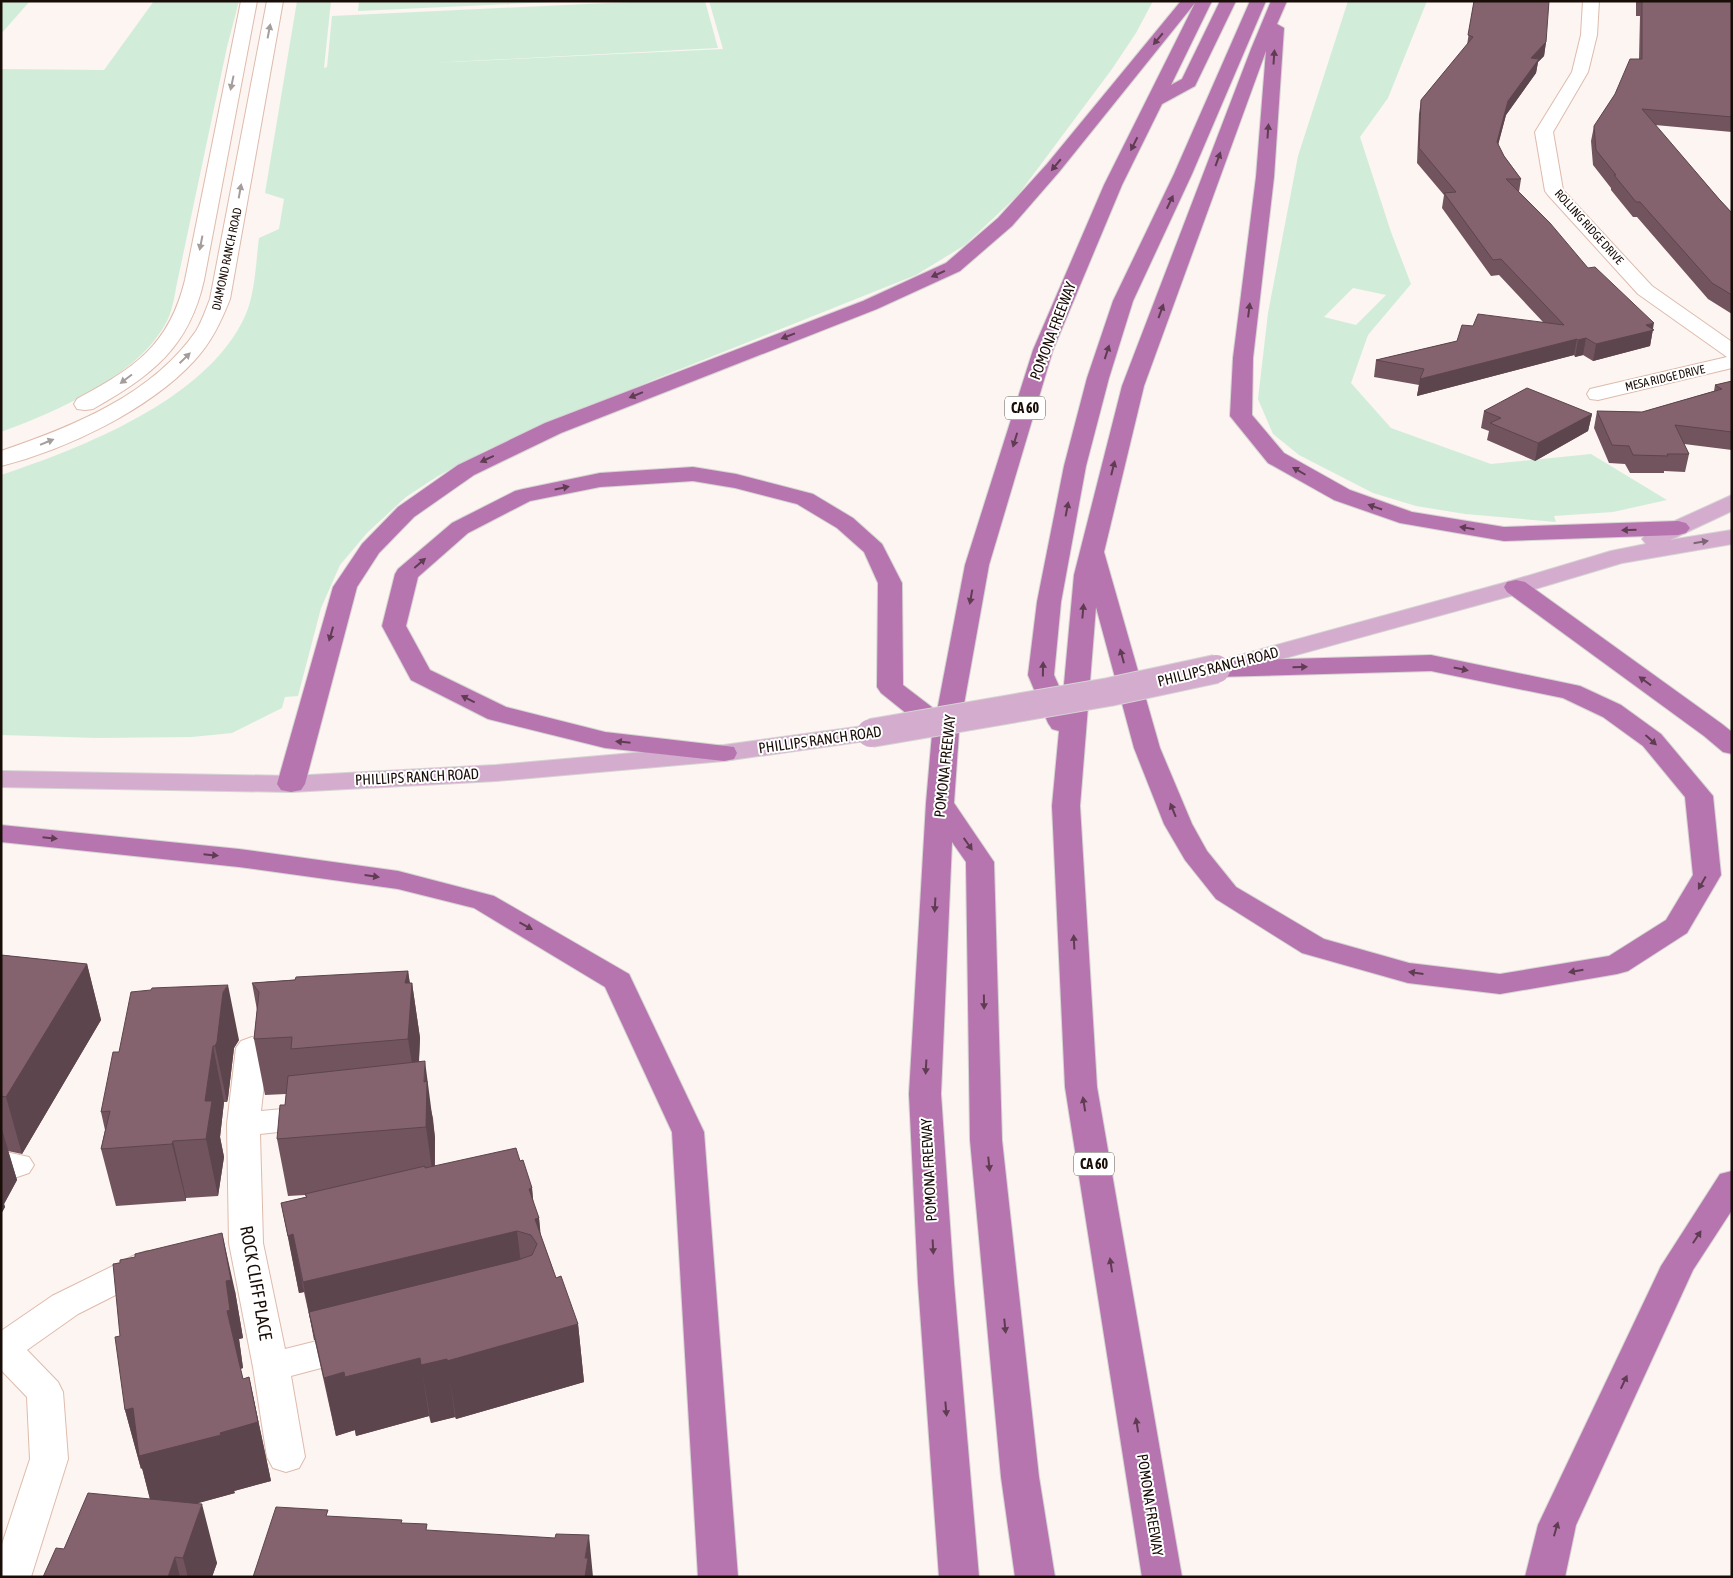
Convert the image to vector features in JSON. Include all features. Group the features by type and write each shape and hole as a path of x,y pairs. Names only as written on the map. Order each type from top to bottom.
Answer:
{"highway":[{"path":"291,784 331,632 345,587 370,549 406,512 466,470 553,428 870,305 953,268 1005,222 1054,168 1189,1"},
{"name":"POMONA FREEWAY","path":"959,1577 936,1284 925,1094 940,803 946,732 977,565 1043,350 1113,185 1204,1"},
{"path":"1156,100 1189,82 1228,1"},
{"path":"1272,2 1265,177 1243,358 1241,416 1276,458 1342,495 1408,518 1504,534 1678,528"},
{"path":"1071,747 1041,675 1049,602 1075,466 1098,378 1123,301 1183,174 1272,2"},
{"name":"POMONA FREEWAY","path":"1162,1577 1081,1087 1066,806 1086,575 1133,386 1259,49 1272,2"},
{"path":"724,752 605,740 497,713 420,675 394,626 407,574 460,528 523,496 600,480 692,474 736,482 805,500 845,523 874,549 890,583 890,687 946,732"},
{"path":"1092,549 1147,748 1178,824 1194,854 1226,893 1313,946 1408,972 1500,984 1617,964 1677,926 1707,875 1699,796 1652,740 1612,711 1571,692 1431,663 1216,669"},
{"path":"1516,587 1713,730 1732,746"},
{"path":"940,803 980,862 986,1140 1020,1477 1035,1577"},
{"path":"1,833 239,858 398,880 484,902 618,981 688,1132 718,1577"},
{"path":"1545,1577 1557,1524 1674,1275 1732,1183"}],"main road":[{"name":"PHILLIPS RANCH ROAD","path":"1619,556 1732,502"},
{"name":"PHILLIPS RANCH ROAD","path":"1,779 291,784 496,772 784,746 872,733 1109,692 1216,669 1516,587 1619,556 1732,537"}],"street":[{"name":"DIAMOND RANCH ROAD","path":"66,414 110,390 129,377 168,343 183,320 197,266 249,1"},
{"name":"DIAMOND RANCH ROAD","path":"1,458 62,436 132,399 174,369 207,332 220,299 275,1"},
{"name":"ROLLING RIDGE DRIVE","path":"1590,1 1589,36 1580,72 1544,132 1554,191 1645,290 1732,352"},
{"name":"MESA RIDGE DRIVE","path":"1598,394 1732,362"},
{"path":"1,441 32,429"},
{"name":"ROCK CLIFF PLACE","path":"252,1048 232,1246 271,1367 286,1458"},
{"path":"243,1124 348,1114"},
{"path":"8,1572 49,1458 45,1392 3,1347 65,1305 148,1263 174,1258"},
{"path":"271,1367 384,1339"}],"green space":[{"path":"1,1 30,1 1,34"},
{"path":"154,1 239,1 227,47 170,313 154,341 137,359 117,375 70,403 1,432 1,69 104,70"},
{"path":"297,1 331,1 324,68 327,67 332,16 650,1 705,1 718,48 430,63 723,49 709,1 1153,1 1136,33 1112,69 1018,195 965,245 916,275 658,378 484,451 438,476 406,497 367,533 340,565 321,608 298,696 285,697 282,708 232,733 192,737 97,738 1,735 1,475 104,435 140,416 173,396 203,372 227,346 248,308 253,288 259,238 279,229 284,199 265,193"},
{"path":"359,1 575,1 358,11"},
{"path":"1348,1 1427,1 1388,98 1360,137 1391,232 1411,284 1368,335 1351,383 1391,428 1491,464 1591,454 1667,500 1613,512 1554,516 1556,522 1465,514 1416,506 1373,493 1299,455 1273,434 1258,399 1268,313 1298,156","holes":["1353,288 1386,295 1356,325 1324,317"]}],"building":[{"path":"1474,1 1549,1 1546,42 1531,58 1539,59 1508,101 1497,142 1504,156 1521,179 1506,179 1550,223 1588,268 1595,267 1654,323 1646,325 1654,330 1596,344 1586,338 1577,339 1420,379 1424,369 1376,360 1457,341 1462,325 1473,326 1478,314 1564,325 1501,259 1493,260 1444,193 1456,192 1419,148 1421,100 1473,37 1468,35"},
{"path":"1638,1 1732,1 1732,117 1642,109 1732,213 1732,295 1712,283 1640,202 1636,202 1596,150 1594,126 1615,94 1630,59 1642,59 1642,2"},
{"path":"1732,381 1732,432 1675,425 1689,454 1667,454 1668,456 1633,455 1629,446 1612,445 1597,411 1642,412 1722,389 1715,385"},
{"path":"1527,388 1592,414 1538,443 1490,423 1501,418 1484,411"},
{"path":"1,955 87,964 6,1097 1,1096"},
{"path":"408,971 405,983 412,983 408,1039 291,1049 292,1037 254,1039 259,992 252,983 295,980 296,977"},
{"path":"228,985 223,992 217,1042 213,1046 205,1101 212,1101 206,1139 173,1141 172,1144 101,1149 110,1111 101,1112 113,1052 119,1052 131,992 151,990 152,988"},
{"path":"425,1061 424,1082 427,1081 426,1127 277,1139 280,1105 285,1105 288,1076"},
{"path":"516,1148 520,1161 523,1160 532,1188 529,1189 539,1218 535,1219 556,1278 561,1276 578,1324 447,1361 447,1359 421,1365 420,1358 345,1377 344,1372 324,1378 309,1312 518,1260 532,1255 537,1244 531,1235 517,1231 303,1282 293,1234 288,1236 281,1203 307,1197 305,1194 425,1166 425,1168"},
{"path":"222,1233 231,1280 226,1281 230,1310 227,1311 243,1379 249,1377 258,1422 220,1433 221,1435 139,1456 133,1408 125,1410 115,1337 120,1336 113,1264 120,1263 120,1260 135,1257 135,1254"},
{"path":"88,1493 202,1504 183,1558 175,1557 168,1577 43,1577 56,1548 64,1549"},
{"path":"276,1507 328,1510 326,1516 402,1520 401,1523 427,1524 426,1530 555,1538 556,1534 589,1535 585,1558 588,1558 585,1577 253,1577"}]}
